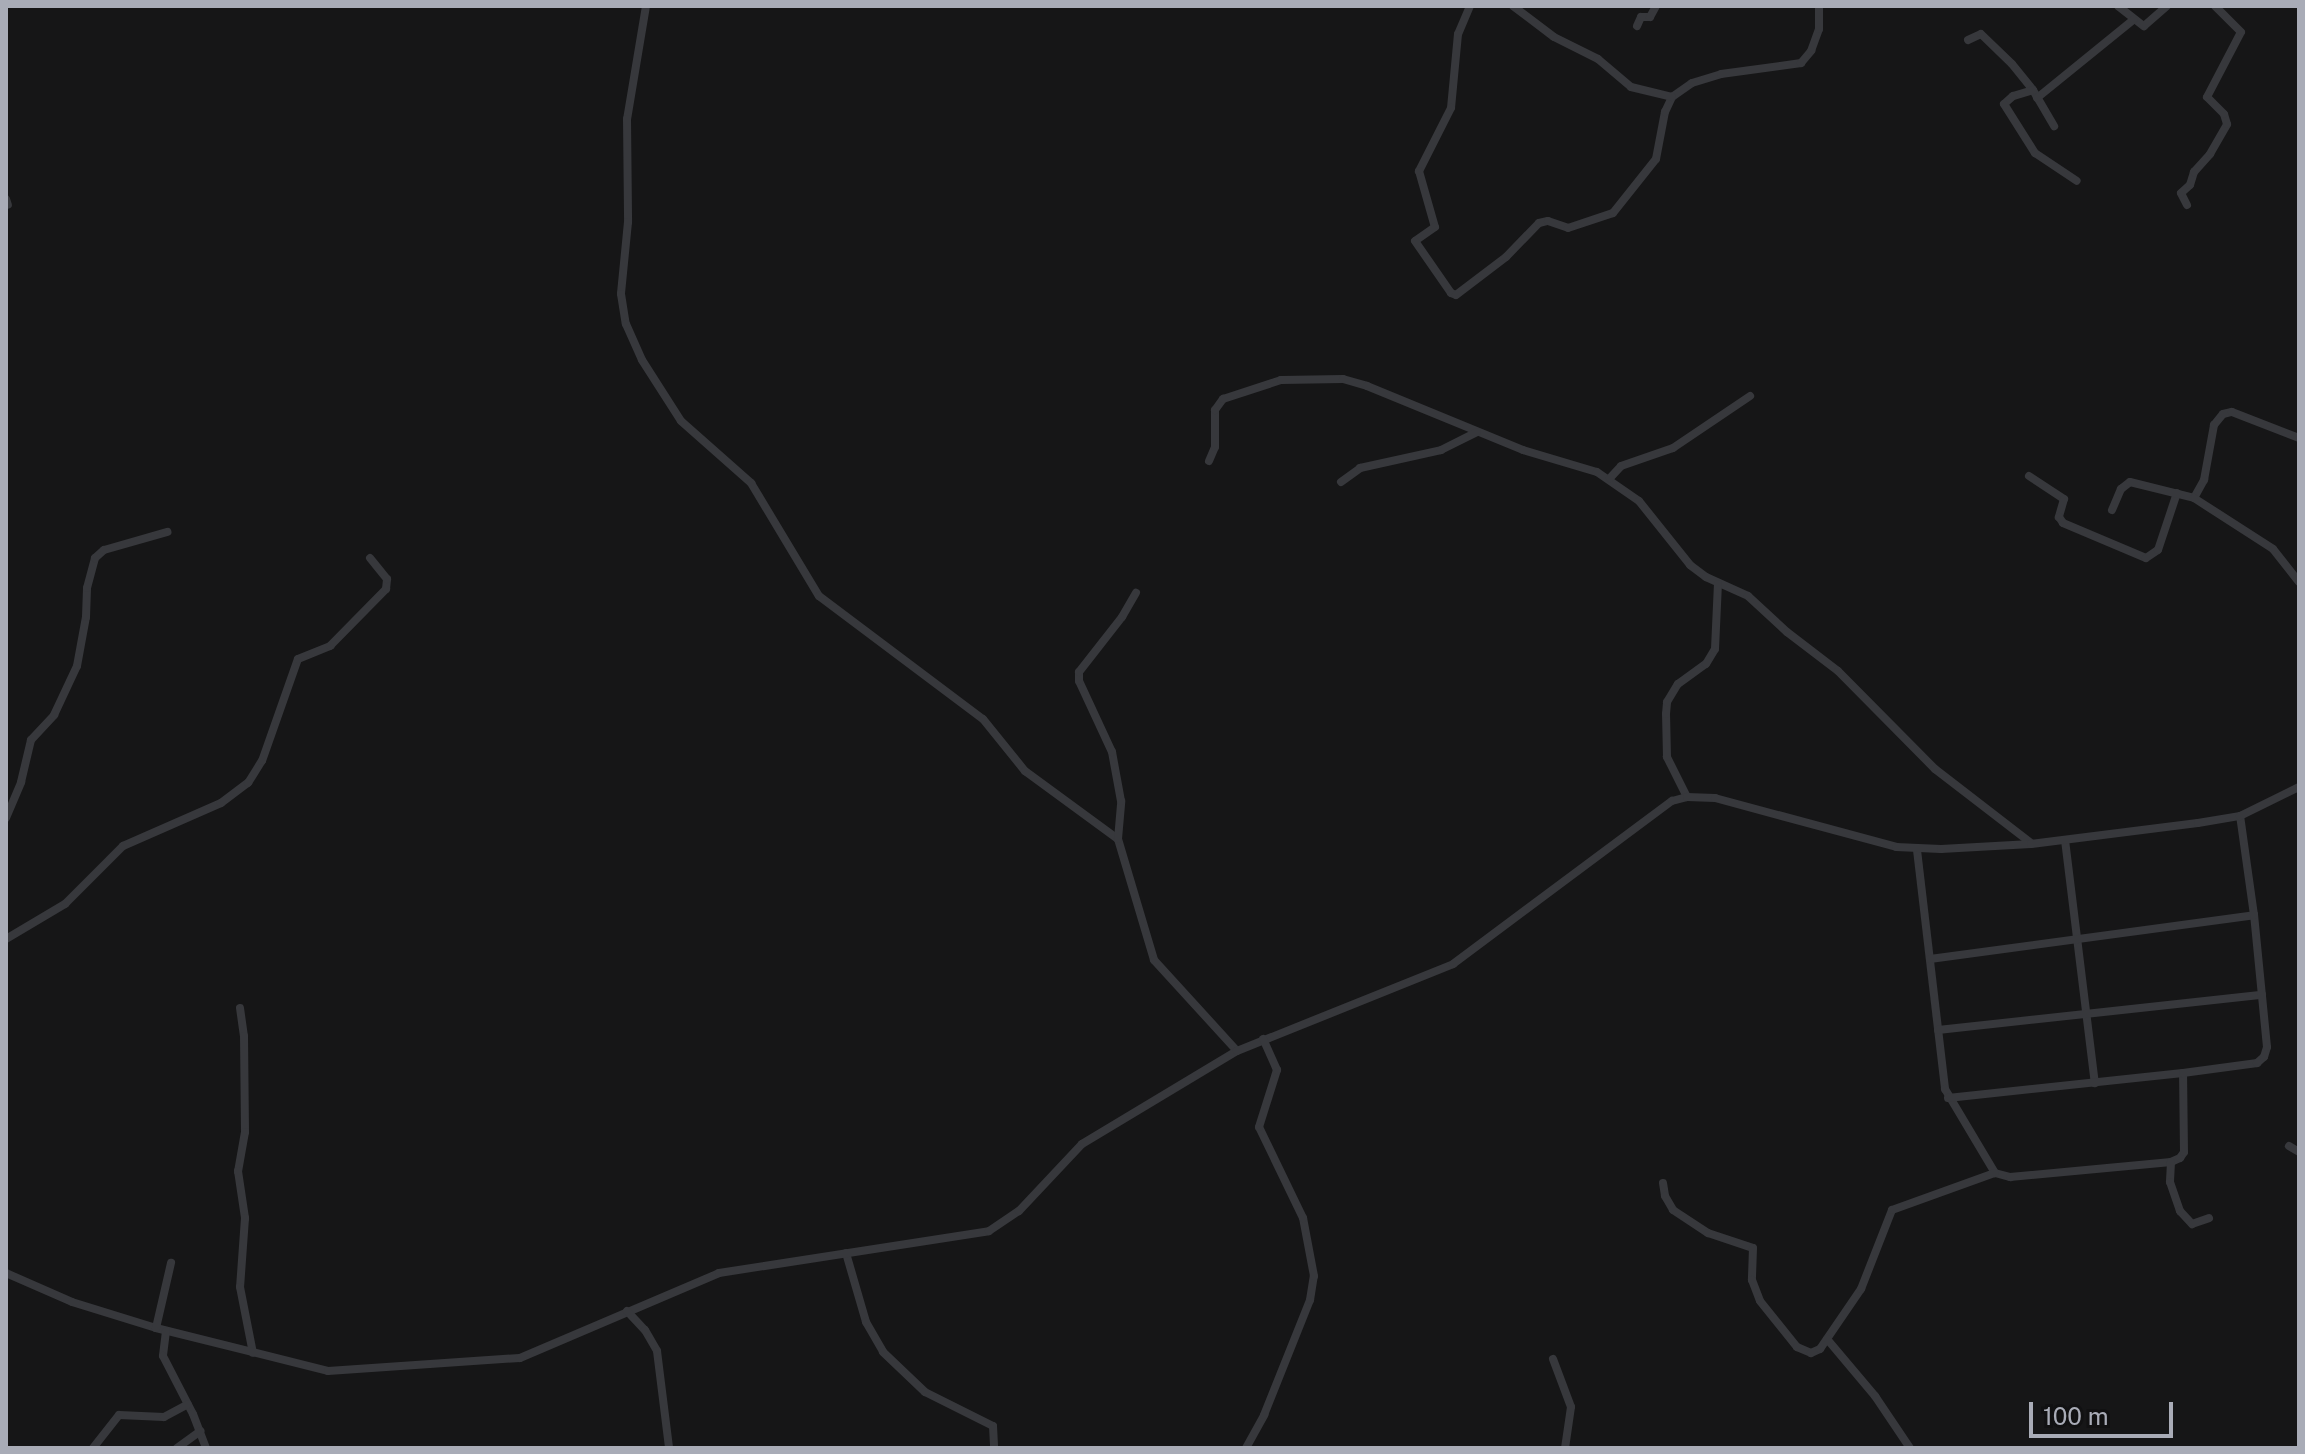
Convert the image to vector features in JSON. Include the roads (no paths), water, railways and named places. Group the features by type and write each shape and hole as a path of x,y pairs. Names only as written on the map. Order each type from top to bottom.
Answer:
{"street":[{"path":"646,6 627,119 628,222 621,294 626,324 642,360 681,421 751,483 819,596 983,719 1025,771 1118,839"},
{"path":"1470,6 1458,34 1451,108 1419,171 1435,222 1432,230 1417,238 1415,246 1451,293 1461,295 1539,223 1548,221 1568,228 1618,209 1656,159 1665,112 1672,97 1692,83 1721,74 1801,63 1811,51 1819,29 1819,6"},
{"path":"1513,6 1554,37 1598,59 1631,87 1672,97"},
{"path":"1637,26 1641,17 1650,17 1656,6"},
{"path":"2118,6 2144,26 2167,6"},
{"path":"2187,205 2181,193 2190,185 2194,172 2210,154 2227,124 2224,114 2207,97 2241,32 2215,6"},
{"path":"2077,181 2035,153 2004,104 2013,96 2035,94 2133,20"},
{"path":"1968,40 1981,34 2035,94 2054,126"},
{"path":"1209,461 1215,447 1218,402 1281,380 1356,381 1477,432 1610,478 1645,507 1682,557 1718,584 1748,596 1787,632 1838,671 1935,769 2031,844"},
{"path":"1610,478 1621,466 1673,448 1750,396"},
{"path":"2194,498 2204,480 2214,425 2223,414 2232,412 2299,438"},
{"path":"1341,482 1360,468 1441,450 1477,432"},
{"path":"2029,476 2064,499 2059,517 2063,523 2146,558 2158,550 2177,493"},
{"path":"2112,510 2121,489 2130,482 2194,498 2273,549 2299,582"},
{"path":"6,818 21,782 31,740 54,715 77,666 86,617 87,588 95,558 104,550 167,532"},
{"path":"6,939 57,910 123,846 221,803 248,783 262,761 298,659 330,646 386,589 387,579 370,558"},
{"path":"1687,797 1667,757 1666,714 1678,684 1706,664 1715,649 1718,584"},
{"path":"1136,593 1122,617 1079,672 1079,681 1112,752 1121,801 1118,839 1154,960 1237,1051"},
{"path":"6,1273 72,1302 156,1328 328,1371 407,1369 520,1358 719,1273 970,1236 997,1227 1019,1211 1082,1144 1237,1051 1453,964 1657,810 1687,797 1715,798 1917,850 2031,844 2240,816 2299,787"},
{"path":"1948,1098 2183,1073 2257,1063 2264,1057 2267,1047 2262,995 2240,816"},
{"path":"2065,840 2095,1083"},
{"path":"1917,850 1948,1098 1995,1173"},
{"path":"1930,959 2254,915"},
{"path":"1938,1030 2262,995"},
{"path":"240,1008 244,1036 245,1132 238,1171 245,1218 240,1287 253,1353"},
{"path":"1246,1448 1264,1415 1305,1311 1314,1276 1300,1210 1259,1127 1277,1070 1263,1039"},
{"path":"1663,1183 1665,1196 1673,1210 1708,1233 1753,1248 1755,1290 1768,1313 1797,1347 1811,1353 1820,1349 1866,1279 1892,1210 1995,1173 2010,1177 2171,1162 2184,1152 2183,1073"},
{"path":"2289,1146 2299,1152"},
{"path":"2171,1162 2170,1182 2180,1211 2192,1224 2209,1218"},
{"path":"846,1253 866,1322 883,1352 925,1392 993,1426 994,1448"},
{"path":"156,1328 171,1263"},
{"path":"627,1311 645,1330 657,1351 669,1448"},
{"path":"166,1331 163,1356 206,1448"},
{"path":"1827,1339 1875,1396 1910,1448"},
{"path":"1553,1359 1571,1407 1565,1448"},
{"path":"93,1448 119,1415 164,1417 188,1404"},
{"path":"177,1448 200,1431"}]}
